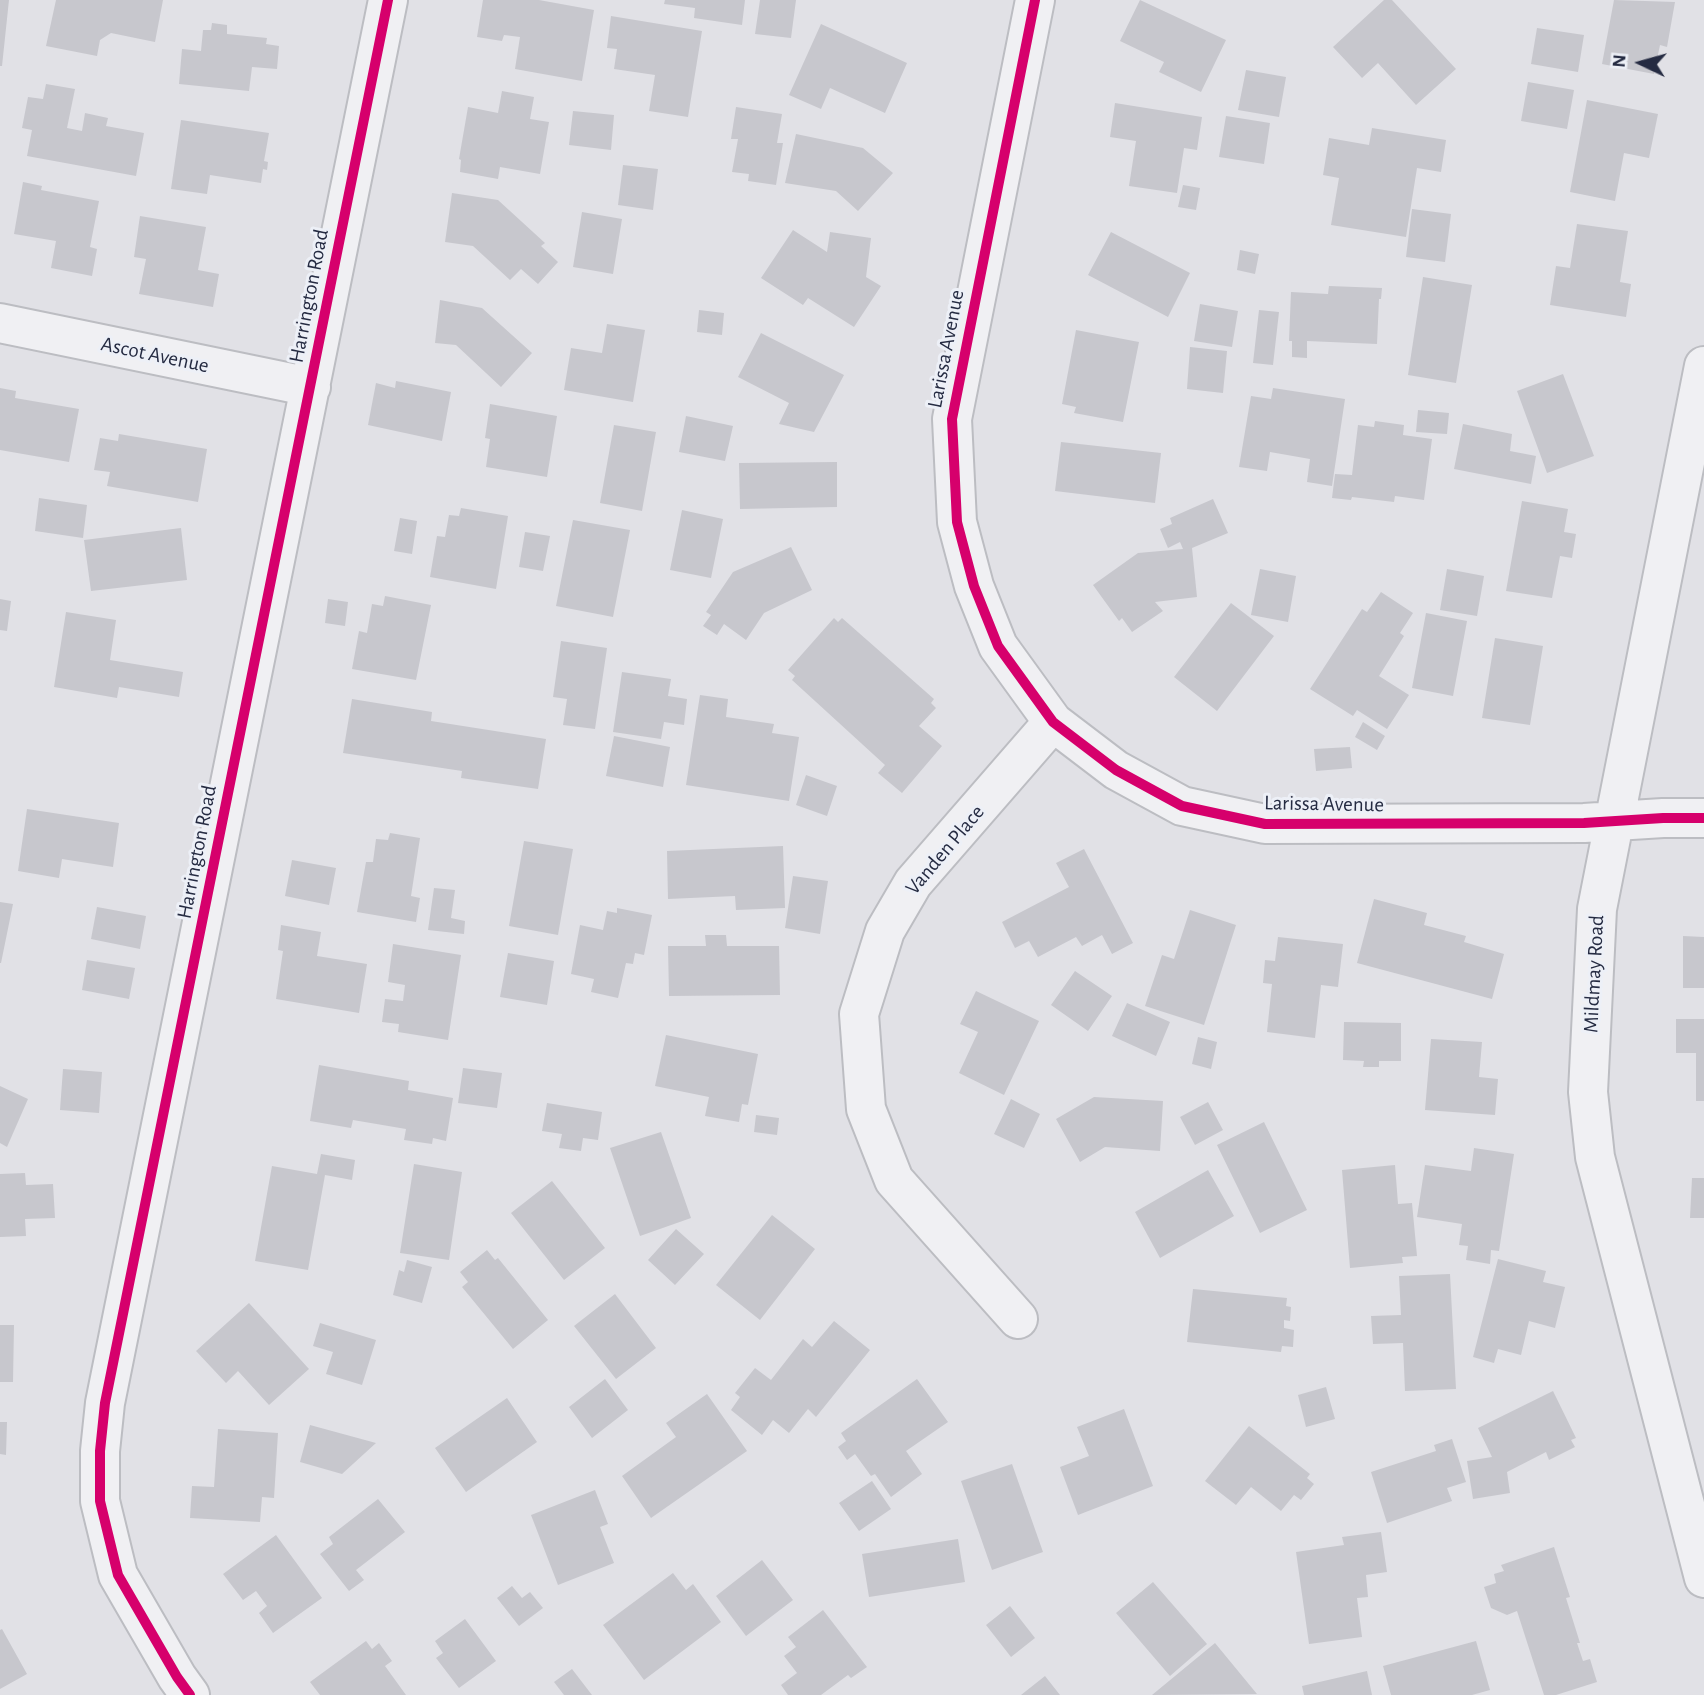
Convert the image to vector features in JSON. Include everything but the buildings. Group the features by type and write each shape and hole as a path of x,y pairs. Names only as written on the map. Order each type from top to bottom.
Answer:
{"street":[{"name":"Harrington Road","path":"173,1689 118,1575 100,1501 100,1451 105,1403 388,0"},
{"name":"Larissa Avenue","path":"1035,0 952,419 957,522 974,586 998,646 1053,722 1116,770 1182,806 1265,824 1704,818"},
{"name":"Ascot Avenue","path":"0,323 311,387"},
{"name":"Mildmay Road","path":"1704,366 1597,909 1588,1092 1595,1157 1704,1578"},
{"name":"Vanden Place","path":"1018,1319 894,1180 866,1108 859,1014 886,931 913,883 1053,722"}],"cycle path":[{"path":"190,1695 118,1575 100,1501 100,1451 105,1403 388,0"},
{"path":"1035,0 952,419 957,522 974,586 998,646 1053,722 1116,770 1182,806 1265,824 1584,823 1704,818"}]}
